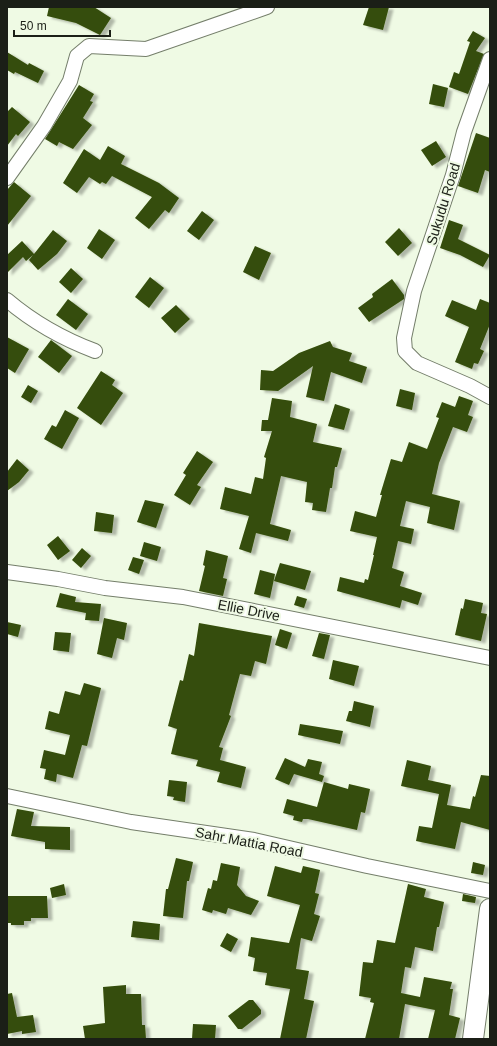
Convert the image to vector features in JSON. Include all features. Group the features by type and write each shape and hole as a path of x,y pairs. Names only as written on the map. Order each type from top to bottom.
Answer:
{"main road":[{"path":"473,1039 490,909"}],"street":[{"path":"7,178 44,126 70,81 77,56 89,46 146,49 267,7"},
{"name":"Sukudu Road","path":"490,59 464,132 453,175 414,292 404,338 405,351 417,363 470,386 490,397"},
{"path":"7,300 35,321 79,345 94,351"},
{"name":"Ellie Drive","path":"7,572 58,579 105,588 182,597 490,658"},
{"name":"Sahr Mattia Road","path":"7,796 131,822 254,840 367,866 490,891"}],"building":[{"path":"49,7 94,7 111,18 100,35 76,23 47,16"},
{"path":"369,7 389,7 383,30 363,25"},
{"path":"473,31 485,38 476,51 484,54 468,94 449,87 454,72 459,74 470,42 467,41"},
{"path":"7,52 28,65 29,63 44,71 38,83 15,72 14,74 7,70"},
{"path":"433,84 448,88 444,107 429,104"},
{"path":"79,85 94,94 90,101 93,102 83,118 92,125 73,149 59,142 57,146 45,139"},
{"path":"12,107 30,122 18,136 16,134 7,146 7,112"},
{"path":"476,133 490,138 490,172 485,170 478,193 458,186"},
{"path":"436,141 446,157 432,166 421,150"},
{"path":"108,146 125,156 121,164 159,183 179,198 169,213 165,210 149,229 135,218 152,197 112,176 106,184 102,182 100,184 89,177 77,193 63,183 84,149 100,160"},
{"path":"14,182 31,196 7,226 7,190"},
{"path":"202,211 214,220 199,240 187,231"},
{"path":"449,220 463,225 458,239 490,255 483,267 460,255 440,248"},
{"path":"399,228 412,243 398,256 385,242"},
{"path":"99,229 115,240 102,259 87,248"},
{"path":"53,230 67,241 57,254 38,270 29,260 33,255 26,261 23,257 7,273 7,255 22,241 34,254"},
{"path":"255,246 271,253 259,280 243,272"},
{"path":"71,268 83,279 71,293 59,282"},
{"path":"150,277 164,288 149,308 135,297"},
{"path":"392,279 404,295 404,299 369,322 358,308 373,297 372,294"},
{"path":"68,299 88,314 76,330 56,315"},
{"path":"480,299 490,303 490,324 480,349 484,351 478,364 474,363 472,369 455,362 469,327 445,316 452,300 476,310"},
{"path":"176,305 190,319 175,333 161,318"},
{"path":"7,337 29,349 15,373 7,368"},
{"path":"51,340 72,356 59,373 38,357"},
{"path":"330,341 333,347 352,353 349,361 367,367 362,383 331,372 324,401 306,397 313,366 278,391 260,390 261,370 273,371 299,353"},
{"path":"101,371 115,380 112,385 123,393 101,425 77,408"},
{"path":"28,385 38,391 31,403 21,397"},
{"path":"400,389 415,393 412,410 396,406"},
{"path":"459,396 473,401 468,415 473,417 467,432 453,427 439,463 432,494 460,501 454,530 427,523 430,507 406,501 400,526 414,529 411,544 398,541 392,568 404,572 400,586 422,593 418,605 402,600 400,608 337,591 340,577 364,583 365,579 368,580 374,555 377,537 350,531 355,511 376,517 382,495 380,495 391,459 402,462 409,442 427,449 439,418 436,417 442,402 455,407"},
{"path":"272,398 292,401 290,417 317,424 313,442 342,448 337,467 335,467 326,512 312,510 313,503 305,502 307,482 281,476 270,524 291,530 288,541 256,533 251,553 239,549 249,516 220,509 225,487 251,494 255,477 263,479 266,458 264,457 272,431 261,431 262,420 268,420"},
{"path":"335,404 350,409 344,430 328,426"},
{"path":"65,410 79,418 62,449 44,439 52,425 56,427"},
{"path":"197,451 213,462 197,485 201,487 190,505 174,495 186,475 183,473"},
{"path":"17,459 29,470 19,482 7,491 7,472"},
{"path":"145,500 164,504 156,528 137,522"},
{"path":"96,512 114,515 112,533 94,531"},
{"path":"58,536 70,551 58,560 47,545"},
{"path":"144,542 161,547 157,561 140,556"},
{"path":"82,548 91,556 81,568 72,560"},
{"path":"206,550 228,556 223,578 227,579 223,596 199,591 205,566 203,565"},
{"path":"133,557 144,560 139,574 128,570"},
{"path":"280,563 311,571 305,590 274,581"},
{"path":"260,570 275,574 270,598 254,594"},
{"path":"60,593 76,597 75,602 101,604 99,621 85,620 86,613 56,607"},
{"path":"297,596 307,599 304,608 294,605"},
{"path":"465,599 483,603 481,613 487,614 481,641 455,635 461,608 463,609"},
{"path":"104,618 127,623 124,640 117,638 112,658 97,654"},
{"path":"7,622 21,625 18,637 7,634"},
{"path":"199,623 272,636 266,664 255,661 251,676 240,674 229,715 231,716 219,747 223,748 220,760 246,767 241,788 217,782 220,772 196,766 198,760 171,754 177,729 168,726 180,680 183,681 189,654 194,656"},
{"path":"280,629 292,633 287,649 275,645"},
{"path":"55,632 71,633 69,652 53,650"},
{"path":"319,633 330,635 324,659 312,656"},
{"path":"333,660 359,666 354,686 329,679"},
{"path":"84,683 101,688 87,746 82,745 73,778 57,774 56,782 44,779 46,769 40,768 44,750 65,755 70,735 45,729 49,711 59,714 65,691 80,695"},
{"path":"354,701 374,706 370,727 346,721 349,711 352,711"},
{"path":"300,724 343,731 340,744 298,735"},
{"path":"285,758 305,767 308,759 322,762 319,774 324,776 322,782 294,774 289,785 275,779"},
{"path":"407,760 431,766 428,780 451,785 447,805 470,809 481,775 490,776 490,830 461,822 455,849 416,841 419,826 432,828 439,794 401,786"},
{"path":"169,780 187,782 185,802 173,800 174,797 167,796"},
{"path":"324,782 348,789 349,784 370,789 365,813 361,812 357,830 308,819 303,819 302,822 293,820 294,816 283,813 287,799 317,807"},
{"path":"17,809 34,812 31,826 70,827 70,850 45,849 45,842 11,836"},
{"path":"176,858 193,862 189,881 187,881 183,918 163,916 166,889 168,889"},
{"path":"473,862 485,865 483,875 471,873"},
{"path":"221,863 240,867 237,885 246,896 259,901 251,915 228,908 226,914 213,910 212,913 202,910 208,888 211,889 213,880 217,881"},
{"path":"275,866 301,873 303,866 320,870 315,893 319,894 314,914 320,916 312,941 301,938 296,969 309,971 304,999 314,1001 306,1039 280,1039 290,989 265,985 267,973 253,971 255,958 248,956 251,937 289,943 300,905 267,896"},
{"path":"64,884 66,895 52,898 50,888"},
{"path":"408,884 426,889 424,897 444,902 439,927 437,927 433,951 415,947 411,968 405,967 401,993 420,997 424,977 452,982 450,989 453,989 449,1015 460,1018 455,1039 428,1039 435,1010 405,1004 399,1039 365,1039 374,1003 370,1002 371,998 359,996 363,962 373,963 377,940 395,943"},
{"path":"463,894 476,897 475,903 462,901"},
{"path":"7,896 47,896 48,918 31,918 31,921 24,921 24,925 11,925 11,923 7,923"},
{"path":"133,921 160,924 159,940 131,937"},
{"path":"227,933 238,939 231,952 220,946"},
{"path":"126,985 126,994 141,994 142,1025 145,1025 146,1039 85,1039 83,1026 105,1023 103,987"},
{"path":"12,993 17,1017 33,1015 36,1032 22,1034 22,1031 7,1034 7,994"},
{"path":"249,1000 253,1000 261,1010 261,1014 242,1029 238,1029 228,1016"},
{"path":"193,1024 216,1025 215,1039 192,1039"}]}
